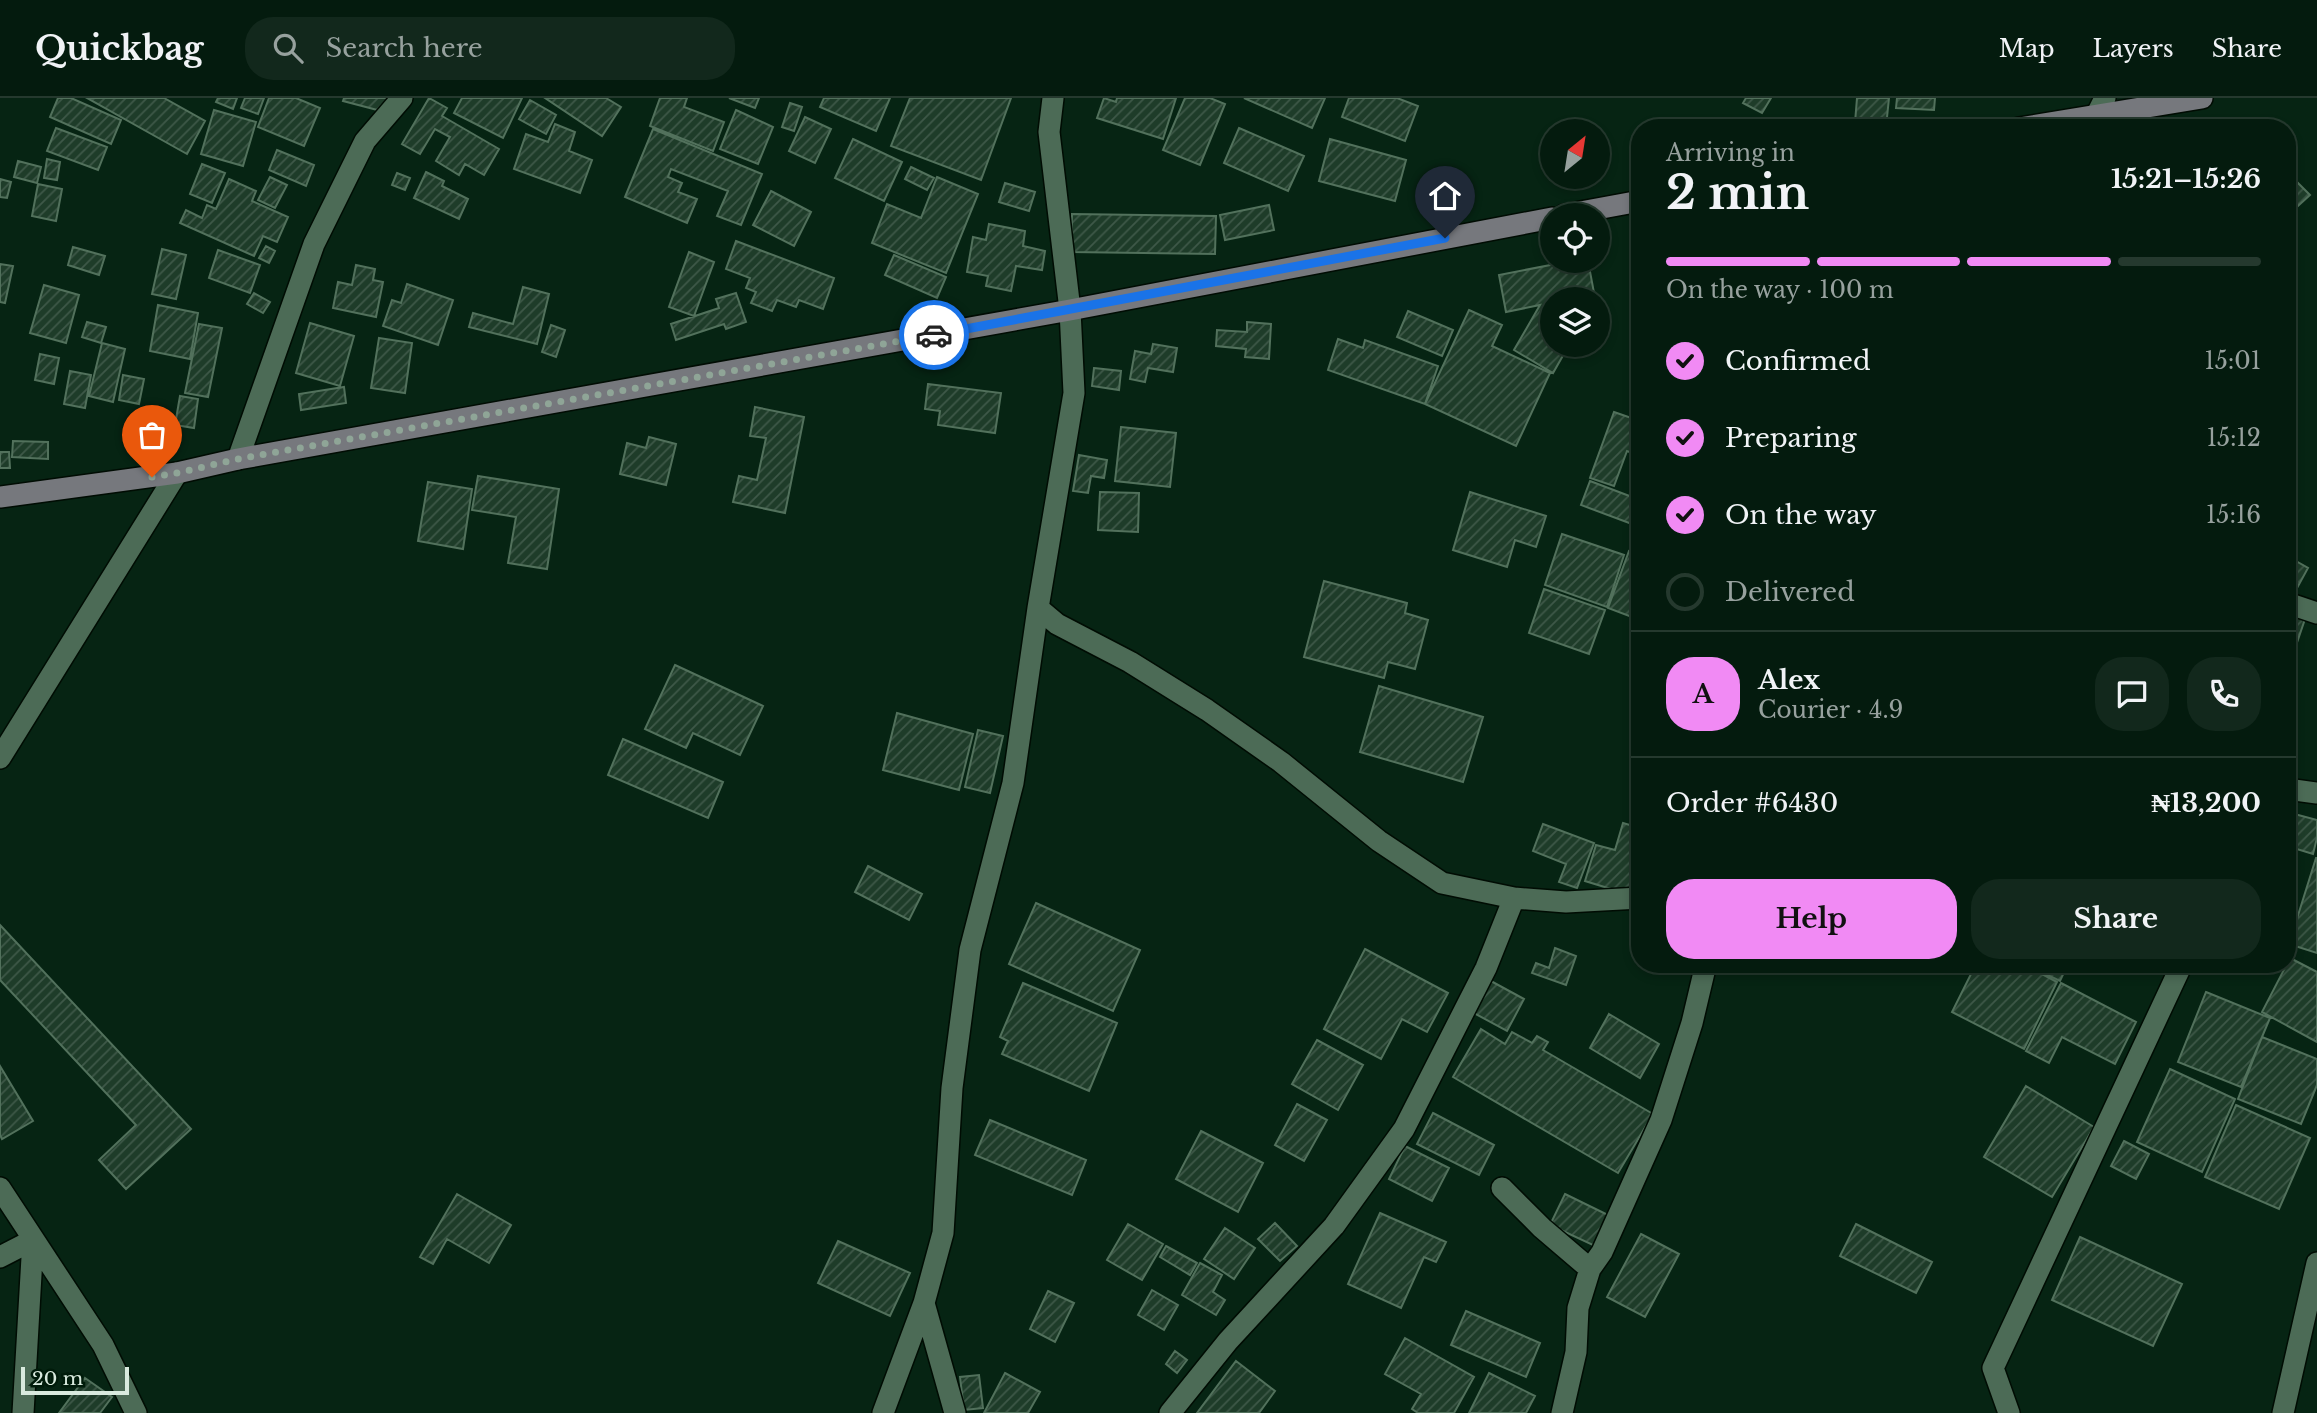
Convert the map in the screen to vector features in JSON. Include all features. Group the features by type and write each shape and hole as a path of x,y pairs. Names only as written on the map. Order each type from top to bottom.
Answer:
{"street":[{"path":"238,459 314,244 365,141 402,98"},
{"path":"883,1413 924,1303 943,1233 952,1088 970,950 1013,783 1038,608 1074,393 1070,310 1049,132 1053,98"},
{"path":"2068,119 2101,106 2202,98"},
{"path":"1610,207 1631,203"},
{"path":"0,497 177,473 238,459 1070,310 1540,220"},
{"path":"0,758 177,473"},
{"path":"2296,606 2317,613"},
{"path":"1038,608 1057,624 1130,662 1207,710 1281,762 1379,841 1442,883 1514,898 1566,902 1631,898"},
{"path":"2296,790 2317,793"},
{"path":"1170,1413 1228,1341 1334,1226 1404,1129 1486,968 1514,898"},
{"path":"1562,1413 1576,1352 1578,1308 1590,1269 1602,1252 1661,1121 1692,1023 1704,973"},
{"path":"2009,1413 1993,1368 2178,973"},
{"path":"0,1188 103,1345 136,1413"},
{"path":"1502,1188 1542,1228 1590,1269"},
{"path":"0,1256 33,1240"},
{"path":"23,1413 33,1240"},
{"path":"2283,1413 2317,1263"},
{"path":"924,1303 955,1413"}],"building":[{"path":"58,98 71,98 121,120 111,144 50,117"},
{"path":"87,98 164,98 205,121 187,154"},
{"path":"218,98 237,98 233,109 216,102"},
{"path":"245,98 264,98 258,114 241,108"},
{"path":"269,98 296,98 320,108 304,146 258,127"},
{"path":"344,98 389,98 385,112 343,101"},
{"path":"429,98 447,108 442,116 499,149 484,175 465,164 459,175 436,161 450,137 435,129 420,154 402,144"},
{"path":"462,98 522,98 503,138 454,113"},
{"path":"545,98 606,98 621,107 602,136"},
{"path":"660,98 687,98 684,107 724,122 713,151 650,126"},
{"path":"729,98 759,98 755,108"},
{"path":"824,98 890,98 876,131 820,107"},
{"path":"910,98 1011,98 981,180 891,146"},
{"path":"1104,98 1116,102 1117,98 1176,98 1163,139 1097,118"},
{"path":"1185,98 1210,98 1225,104 1200,165 1163,150"},
{"path":"1244,98 1325,98 1312,128"},
{"path":"1349,98 1397,98 1418,106 1405,141 1342,117"},
{"path":"1746,98 1771,98 1762,113 1743,103"},
{"path":"1857,98 1889,98 1887,119 1855,119"},
{"path":"1897,98 1935,98 1934,110 1896,108"},
{"path":"530,100 556,115 546,134 519,119"},
{"path":"790,103 802,107 794,131 782,127"},
{"path":"214,110 256,122 243,166 201,154"},
{"path":"736,110 773,127 758,164 720,149"},
{"path":"805,117 831,129 815,163 789,151"},
{"path":"555,124 575,132 569,151 592,160 580,193 514,169 526,134 548,142"},
{"path":"56,128 107,147 98,170 47,151"},
{"path":"1239,128 1304,156 1288,191 1224,163"},
{"path":"653,129 762,174 741,225 717,216 728,191 671,169 668,177 682,183 678,192 697,199 687,223 625,197"},
{"path":"853,139 902,162 884,201 835,178"},
{"path":"1330,139 1406,160 1395,201 1319,181"},
{"path":"277,150 314,165 306,186 269,170"},
{"path":"47,159 60,162 57,180 44,178"},
{"path":"18,161 41,167 37,183 14,177"},
{"path":"202,164 225,173 212,203 190,194"},
{"path":"911,167 934,178 927,190 905,179"},
{"path":"426,172 444,181 442,186 468,199 459,219 414,198"},
{"path":"397,173 410,178 405,190 392,185"},
{"path":"270,177 287,185 275,208 258,200"},
{"path":"937,177 978,194 946,273 872,243 887,204 921,218"},
{"path":"0,179 11,182 7,198 0,197"},
{"path":"229,179 256,191 252,201 288,217 277,242 263,236 254,256 180,223 186,210 202,218 207,205 216,209"},
{"path":"2296,181 2310,195 2296,208"},
{"path":"1005,183 1035,192 1029,211 999,202"},
{"path":"38,184 62,189 56,221 32,216"},
{"path":"771,191 811,212 794,246 753,225"},
{"path":"1269,205 1274,230 1225,240 1220,215"},
{"path":"1072,214 1216,216 1215,254 1071,252"},
{"path":"989,224 1025,231 1023,246 1045,251 1042,270 1016,266 1011,291 986,286 988,276 967,272 973,237 986,240"},
{"path":"736,241 834,278 823,309 799,300 796,307 777,300 772,311 751,303 756,292 746,288 750,278 726,269"},
{"path":"266,246 275,251 269,263 259,258"},
{"path":"73,247 105,256 99,275 68,265"},
{"path":"162,249 186,255 176,299 152,294"},
{"path":"218,250 260,265 250,293 209,278"},
{"path":"689,252 714,262 694,316 669,307"},
{"path":"894,255 946,277 937,298 885,275"},
{"path":"0,264 13,266 5,303 0,302"},
{"path":"356,265 375,269 373,280 383,282 376,317 333,308 338,282 352,285"},
{"path":"1540,267 1540,273 1590,273 1593,287 1540,287 1540,305 1506,312 1499,275"},
{"path":"407,284 453,300 438,345 383,326 392,300 401,303"},
{"path":"44,285 79,295 66,343 30,333"},
{"path":"523,287 549,294 537,344 469,327 473,313 513,324"},
{"path":"254,293 270,302 263,313 247,304"},
{"path":"736,293 746,322 726,329 724,324 676,340 671,324 719,308 716,299"},
{"path":"158,305 198,313 190,359 150,351"},
{"path":"1540,305 1540,357 1562,357 1553,373 1514,350"},
{"path":"1469,310 1502,325 1492,346 1550,373 1516,446 1425,404"},
{"path":"1408,311 1453,330 1442,356 1397,337"},
{"path":"87,322 106,327 101,343 82,337"},
{"path":"1247,322 1271,324 1269,359 1245,357 1246,349 1216,346 1217,330 1247,332"},
{"path":"310,323 354,336 340,386 296,373"},
{"path":"199,324 222,328 208,397 185,393"},
{"path":"551,325 565,330 556,357 542,352"},
{"path":"379,338 412,343 405,393 371,388"},
{"path":"1338,339 1363,348 1365,340 1438,366 1425,404 1328,370"},
{"path":"102,343 125,349 113,402 89,396"},
{"path":"1153,344 1177,348 1173,372 1148,368 1145,382 1130,379 1135,351 1151,354"},
{"path":"40,354 59,358 54,384 35,380"},
{"path":"1094,368 1121,371 1119,390 1092,386"},
{"path":"70,371 91,375 85,408 64,404"},
{"path":"123,375 144,379 139,404 119,400"},
{"path":"928,384 1001,393 995,433 938,425 940,411 925,409"},
{"path":"344,387 346,403 301,410 299,394"},
{"path":"180,396 198,399 194,428 175,425"},
{"path":"755,407 804,417 785,513 733,502 739,476 757,480 766,438 750,436"},
{"path":"1614,412 1631,418 1631,453 1627,451 1614,486 1590,478"},
{"path":"1121,427 1176,433 1170,487 1115,481"},
{"path":"649,437 676,444 666,485 620,474 627,443 646,448"},
{"path":"13,441 48,442 48,459 12,457"},
{"path":"0,452 9,452 10,468 0,468"},
{"path":"1079,455 1107,460 1104,478 1091,476 1088,493 1073,491"},
{"path":"478,476 559,489 547,569 508,563 516,517 472,510"},
{"path":"1590,481 1631,497 1631,524 1581,505"},
{"path":"428,482 472,489 463,549 418,541"},
{"path":"1100,492 1139,493 1138,532 1098,530"},
{"path":"1470,492 1546,516 1536,547 1515,540 1507,567 1453,550"},
{"path":"1562,534 1624,555 1607,607 1545,585"},
{"path":"1629,551 1631,552 1631,617 1608,608"},
{"path":"2296,561 2308,568 2296,590"},
{"path":"1324,581 1407,603 1405,613 1428,620 1415,669 1388,662 1384,678 1304,657"},
{"path":"1544,589 1605,610 1589,654 1529,633"},
{"path":"2296,612 2306,616 2296,645"},
{"path":"675,665 763,706 740,755 693,733 686,748 645,729"},
{"path":"1379,686 1483,717 1463,782 1360,752"},
{"path":"897,713 973,734 959,790 883,770"},
{"path":"978,730 1003,736 990,793 965,787"},
{"path":"623,739 723,782 708,818 608,775"},
{"path":"2296,814 2317,820 2317,838 2313,854 2296,849"},
{"path":"1623,823 1631,825 1631,895 1585,881 1596,845 1615,850"},
{"path":"1543,824 1594,843 1577,888 1559,882 1566,864 1533,851"},
{"path":"2317,858 2317,953 2296,946 2296,922"},
{"path":"868,866 922,894 909,920 855,892"},
{"path":"1036,903 1140,950 1113,1011 1009,964"},
{"path":"0,925 191,1129 126,1189 99,1160 136,1125 0,980"},
{"path":"1555,948 1576,956 1566,985 1532,973 1536,963 1549,968"},
{"path":"1365,949 1448,993 1427,1032 1402,1019 1381,1059 1324,1029"},
{"path":"2296,961 2317,972 2317,1042 2262,1012 2282,973 2296,973"},
{"path":"1972,973 2040,973 2057,982 2024,1049 1952,1012"},
{"path":"2044,973 2064,973 2060,981"},
{"path":"1489,980 1524,999 1507,1031 1472,1012"},
{"path":"1023,983 1117,1023 1089,1091 1002,1054 1008,1041 1000,1037"},
{"path":"2061,983 2136,1022 2115,1064 2062,1037 2049,1063 2026,1051"},
{"path":"2206,992 2270,1018 2241,1087 2178,1062"},
{"path":"1609,1014 1659,1044 1640,1078 1590,1048"},
{"path":"1481,1029 1505,1044 1512,1032 1532,1043 1537,1036 1548,1042 1543,1050 1653,1114 1618,1173 1453,1077"},
{"path":"2262,1037 2317,1059 2317,1085 2301,1124 2238,1099"},
{"path":"1317,1040 1363,1065 1338,1110 1292,1084"},
{"path":"0,1066 33,1121 2,1139 0,1135"},
{"path":"2170,1069 2235,1099 2202,1172 2137,1142"},
{"path":"2026,1086 2094,1127 2052,1197 1984,1157"},
{"path":"1297,1104 1327,1120 1304,1161 1275,1145"},
{"path":"2236,1105 2310,1138 2279,1209 2205,1177"},
{"path":"1433,1113 1494,1145 1479,1175 1417,1144"},
{"path":"990,1120 1086,1160 1072,1195 975,1155"},
{"path":"1201,1131 1263,1163 1238,1212 1176,1179"},
{"path":"2124,1141 2149,1154 2136,1179 2111,1166"},
{"path":"1405,1146 1449,1168 1432,1201 1389,1179"},
{"path":"457,1194 511,1225 489,1263 447,1239 433,1264 420,1257"},
{"path":"1565,1194 1610,1216 1595,1246 1550,1225"},
{"path":"1380,1213 1446,1242 1436,1262 1424,1257 1401,1308 1348,1284"},
{"path":"1275,1223 1297,1246 1280,1261 1258,1239"},
{"path":"1128,1224 1163,1244 1142,1280 1107,1260"},
{"path":"1856,1224 1932,1262 1916,1293 1840,1256"},
{"path":"1225,1228 1255,1248 1234,1279 1204,1259"},
{"path":"1641,1234 1679,1254 1645,1317 1607,1297"},
{"path":"2080,1237 2182,1284 2153,1346 2052,1300"},
{"path":"838,1241 910,1273 890,1316 818,1283"},
{"path":"1166,1246 1197,1263 1190,1275 1160,1257"},
{"path":"1200,1263 1222,1275 1213,1292 1225,1300 1216,1315 1182,1295"},
{"path":"1152,1290 1178,1305 1164,1330 1138,1315"},
{"path":"1048,1291 1074,1303 1055,1342 1030,1329"},
{"path":"1466,1311 1540,1343 1526,1377 1451,1345"},
{"path":"1405,1338 1474,1377 1454,1413 1418,1413 1412,1409 1421,1394 1385,1374"},
{"path":"1175,1351 1187,1360 1177,1373 1166,1364"},
{"path":"1236,1361 1275,1391 1259,1413 1197,1413"},
{"path":"1005,1373 1040,1392 1028,1413 984,1413"},
{"path":"1489,1373 1535,1396 1526,1413 1469,1413"},
{"path":"979,1375 983,1408 964,1410 960,1377"},
{"path":"85,1378 112,1397 100,1413 59,1413"}],"way so far":[{"path":"152,477 238,459 934,335"}],"route":[{"path":"934,335 1445,238"}]}
